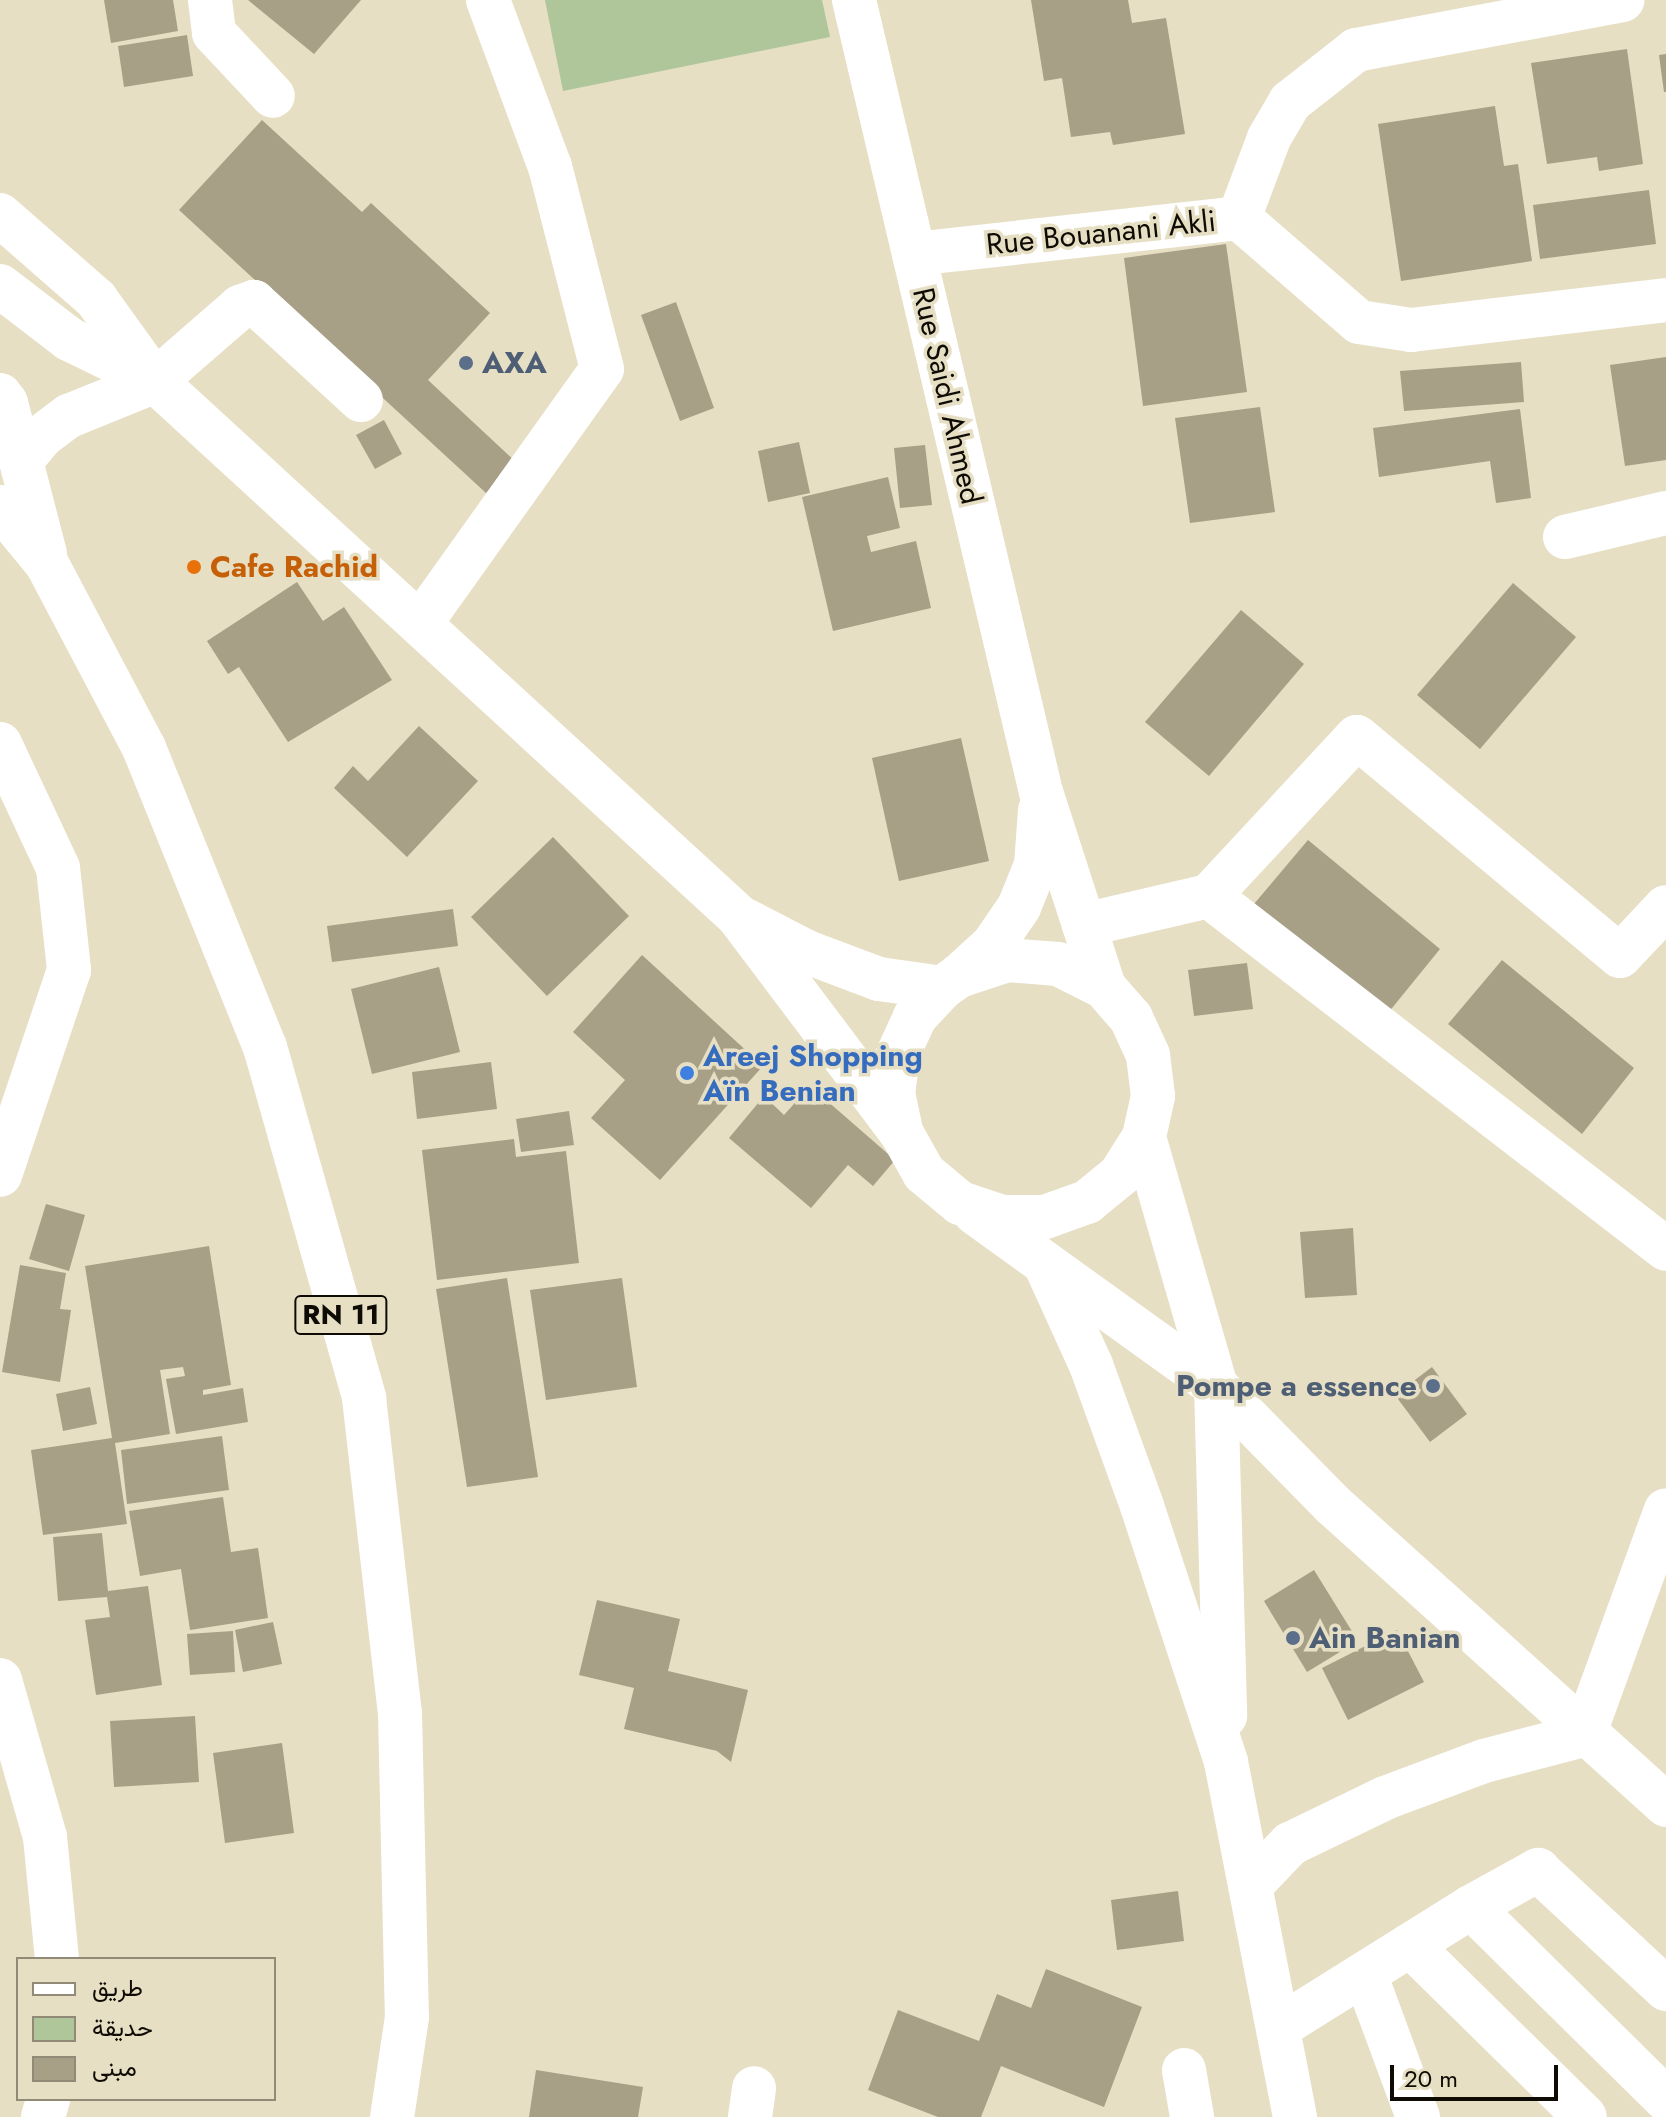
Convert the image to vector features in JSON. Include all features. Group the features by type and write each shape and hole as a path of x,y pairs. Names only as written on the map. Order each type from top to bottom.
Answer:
{"street":[{"path":"210,0 214,33 273,96"},
{"path":"420,624 602,369 550,167 488,0"},
{"name":"Rue Saidi Ahmed","path":"854,0 1041,792"},
{"name":"Rue Bouanani Akli","path":"914,254 1239,218 1269,138 1290,102 1356,50 1622,0"},
{"path":"0,215 96,299 155,381 738,916 901,1132 924,1173 960,1203 1216,1386 1332,1504 1584,1735 1666,1805"},
{"path":"1239,218 1359,322 1411,330 1666,300"},
{"path":"0,286 69,339 155,381"},
{"path":"21,461 42,436 69,416 155,381 240,307 254,302 361,400"},
{"name":"RN 11","path":"0,395 6,403 47,564"},
{"name":"RN 11","path":"0,507 47,564 144,748 265,1047 364,1398 400,1713 407,2017 392,2117"},
{"path":"1565,537 1666,513"},
{"path":"1084,925 1209,896 1357,737 1620,956 1666,907"},
{"path":"0,744 58,868 69,970 0,1175"},
{"path":"1041,792 1104,987"},
{"path":"901,1132 893,1093 898,1054 915,1017 993,945 1019,907 1036,865 1041,792"},
{"path":"1209,896 1666,1249"},
{"path":"738,916 807,952 879,979 950,982 1007,960 1058,964 1104,987 1131,1018 1148,1055 1153,1096 1144,1137 1120,1175 1087,1202 1045,1217 1002,1217 960,1203"},
{"path":"1144,1137 1216,1386 1226,1762"},
{"path":"1045,1264 1091,1365 1137,1492 1226,1762 1295,2117"},
{"path":"1584,1735 1666,1510"},
{"path":"0,1680 45,1837 57,1957"},
{"path":"1251,1885 1290,1844 1385,1798 1484,1761 1584,1735"},
{"path":"1279,2027 1471,1907 1538,1870 1666,1989"},
{"path":"1471,1907 1666,2099"},
{"path":"1410,1945 1585,2117"},
{"path":"1365,1974 1418,2117"},
{"path":"1184,2070 1192,2117"}],"green space":[{"path":"545,0 822,0 830,37 563,91"}],"building":[{"path":"104,0 173,0 178,31 111,43"},
{"path":"248,0 361,0 314,54"},
{"path":"1031,0 1128,0 1132,23 1166,18 1185,134 1113,145 1110,132 1071,137 1062,78 1044,81"},
{"path":"187,35 193,76 124,87 118,46"},
{"path":"1627,49 1643,164 1599,171 1597,157 1547,164 1531,63"},
{"path":"1666,54 1666,92 1664,92 1659,55"},
{"path":"1495,106 1504,166 1518,164 1532,261 1401,281 1378,124"},
{"path":"262,120 362,212 371,203 490,313 428,380 516,462 486,493 179,210"},
{"path":"1649,190 1656,244 1540,259 1533,205"},
{"path":"1226,244 1247,392 1143,406 1124,258"},
{"path":"676,302 714,408 680,421 641,315"},
{"path":"1666,357 1666,460 1625,466 1610,365"},
{"path":"1521,362 1524,402 1404,411 1400,371"},
{"path":"1260,407 1275,512 1190,523 1175,418"},
{"path":"1520,409 1531,498 1496,503 1490,461 1379,477 1373,428"},
{"path":"384,420 402,454 375,469 356,435"},
{"path":"799,442 810,493 768,502 758,451"},
{"path":"925,445 932,505 900,508 894,448"},
{"path":"888,477 900,528 867,536 871,552 916,541 931,608 833,631 802,497"},
{"path":"297,582 323,621 344,607 392,680 288,742 239,667 228,674 207,641"},
{"path":"1513,583 1576,637 1480,749 1417,695"},
{"path":"1241,610 1304,664 1209,776 1145,722"},
{"path":"419,726 478,781 407,857 334,788 353,766 368,781"},
{"path":"961,738 989,861 899,881 872,758"},
{"path":"553,837 629,916 547,996 471,917"},
{"path":"1308,840 1440,949 1388,1013 1254,904"},
{"path":"453,909 458,946 332,962 327,926"},
{"name":"Areej Shopping Aïn Benian","path":"642,955 763,1066 660,1180 591,1118 625,1080 573,1032"},
{"path":"1502,960 1634,1068 1582,1134 1448,1024"},
{"path":"1247,963 1253,1009 1194,1016 1188,970"},
{"path":"439,967 460,1052 372,1074 351,989"},
{"path":"491,1062 497,1109 417,1119 412,1072"},
{"path":"810,1086 895,1160 873,1186 848,1165 811,1208 729,1138 764,1096 784,1115"},
{"path":"569,1111 574,1145 521,1152 516,1119"},
{"path":"514,1139 516,1157 566,1151 579,1263 437,1280 422,1150"},
{"path":"46,1204 85,1215 69,1271 29,1259"},
{"path":"1353,1228 1357,1295 1305,1298 1300,1232"},
{"path":"209,1246 231,1385 203,1390 203,1395 243,1388 248,1422 176,1434 166,1379 185,1376 183,1367 160,1370 170,1434 115,1443 127,1524 43,1535 31,1450 112,1438 85,1266"},
{"path":"20,1265 66,1273 60,1309 71,1310 60,1382 2,1372"},
{"path":"507,1278 538,1477 467,1487 436,1289"},
{"path":"622,1278 637,1387 546,1400 530,1290"},
{"path":"1432,1367 1467,1414 1430,1442 1395,1395"},
{"path":"90,1387 97,1424 63,1431 56,1394"},
{"path":"222,1436 229,1490 127,1504 121,1450"},
{"path":"223,1497 231,1552 258,1548 268,1618 190,1630 181,1569 140,1576 129,1511"},
{"path":"102,1533 108,1591 148,1586 162,1685 96,1695 85,1620 110,1617 107,1597 58,1601 53,1537"},
{"path":"1314,1570 1358,1641 1307,1672 1264,1601"},
{"path":"597,1600 680,1619 668,1671 748,1690 731,1762 717,1751 624,1729 634,1688 579,1675"},
{"path":"273,1622 282,1664 243,1672 235,1630"},
{"path":"1397,1630 1424,1682 1348,1720 1322,1668"},
{"path":"233,1631 235,1672 190,1675 187,1634"},
{"path":"195,1716 199,1782 114,1787 110,1721"},
{"path":"282,1743 294,1833 225,1843 213,1753"},
{"path":"1178,1891 1184,1941 1117,1950 1111,1900"},
{"path":"1046,1969 1142,2007 1104,2107 1001,2066 981,2117 938,2117 868,2090 898,2010 979,2041 997,1994 1031,2008"},
{"path":"536,2070 643,2087 638,2117 529,2117"}],"place":[{"name":"AXA","path":"466,363"},
{"name":"Cafe Rachid","path":"194,567"},
{"name":"Areej Shopping Aïn Benian","path":"687,1073"},
{"name":"Pompe a essence","path":"1433,1386"},
{"name":"Ain Banian","path":"1293,1638"}]}
